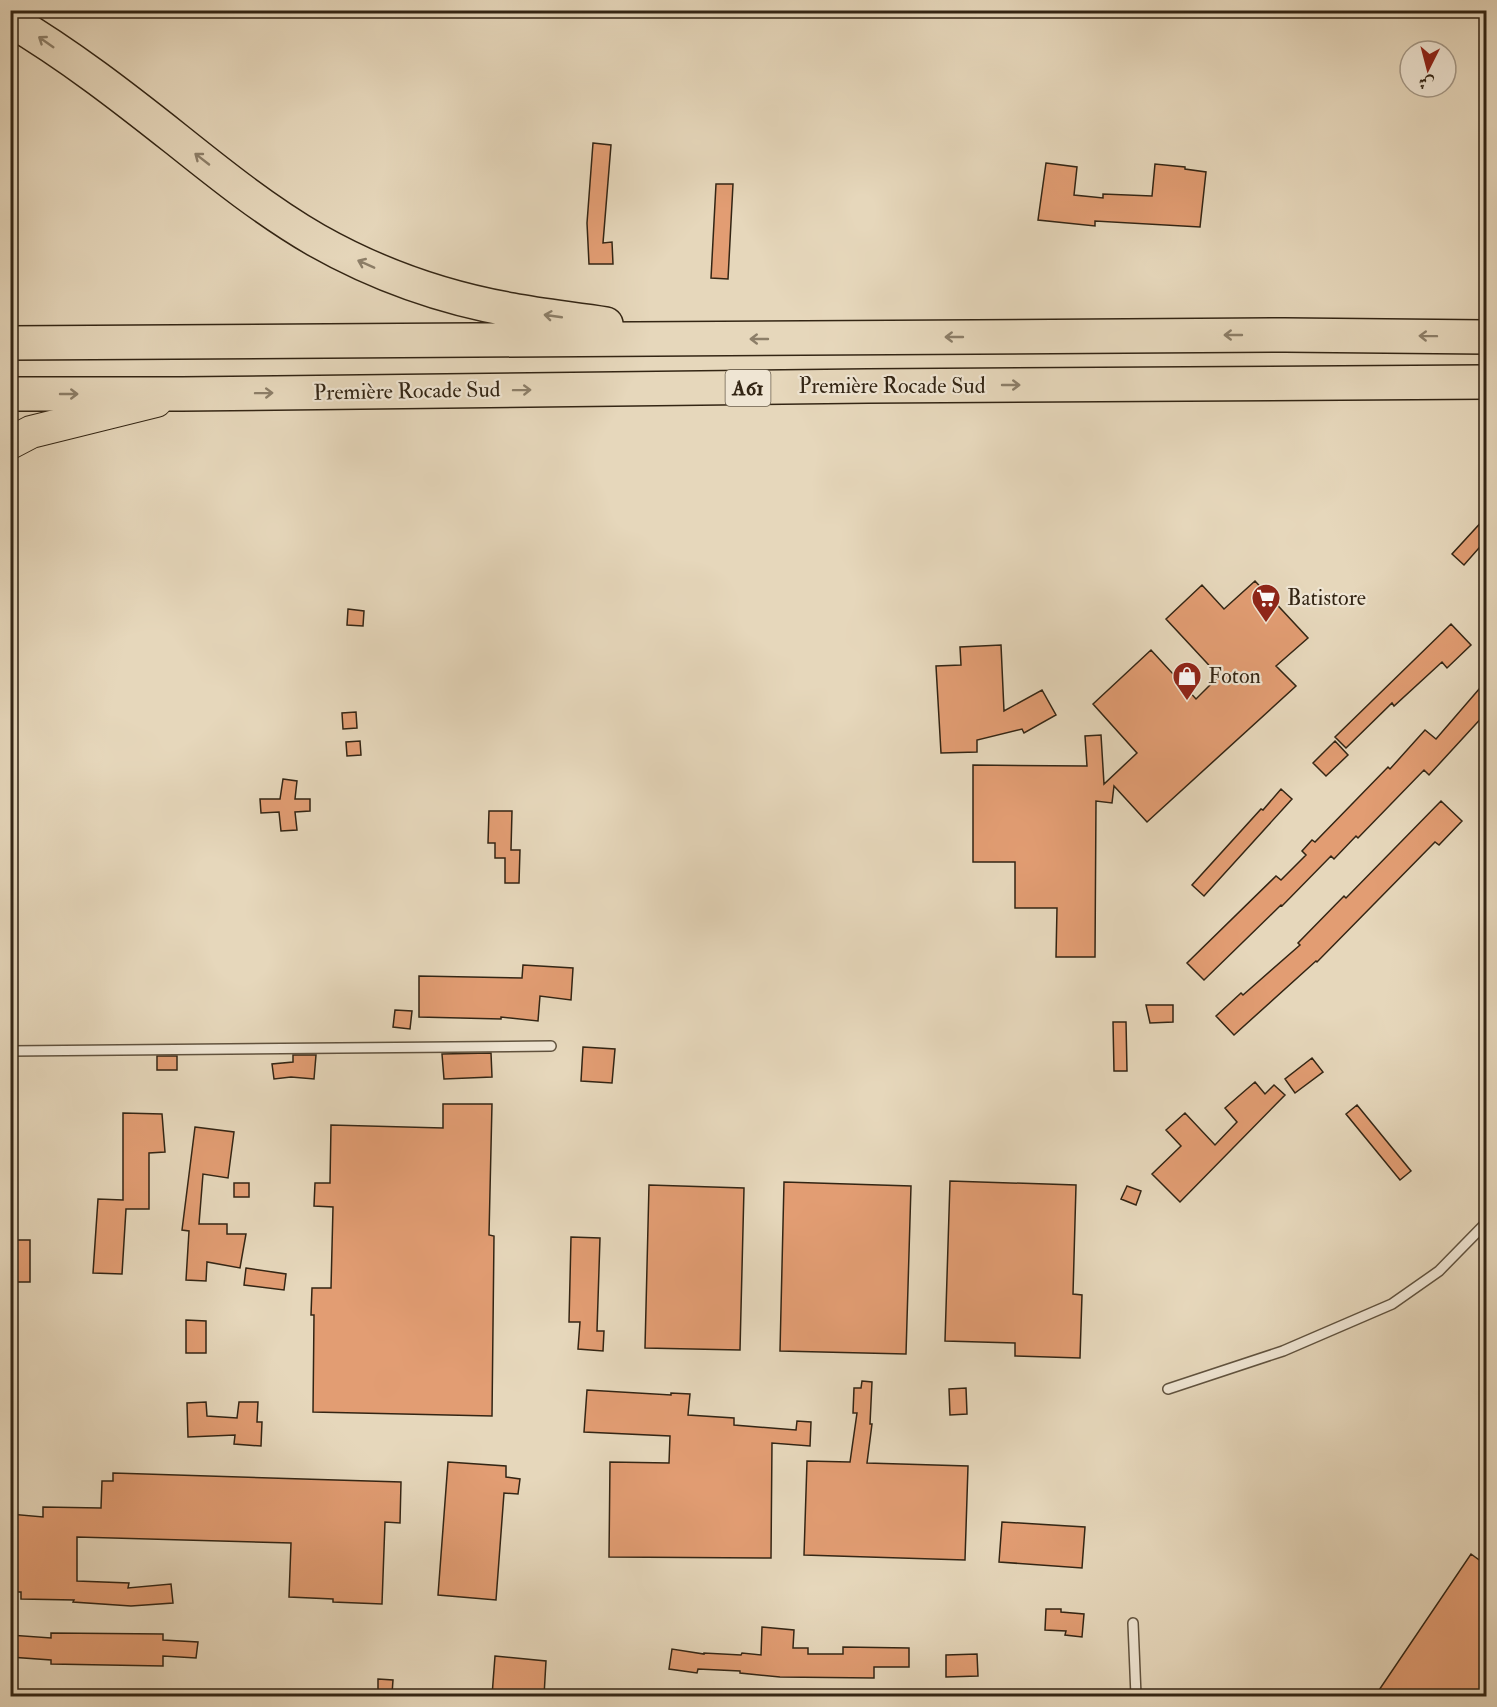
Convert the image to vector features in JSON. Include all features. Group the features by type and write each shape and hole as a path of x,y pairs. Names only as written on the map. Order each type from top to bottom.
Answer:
{"highway":[{"path":"10,20 100,80 262,205 316,240 362,263 412,284 501,308 715,339"},
{"name":"A61","path":"10,343 1273,335 1486,337"},
{"name":"Première Rocade Sud","path":"10,394 1486,382"},
{"path":"10,443 31,432 182,394"}],"lane":[{"path":"10,1051 550,1046"},
{"path":"1168,1389 1283,1351 1392,1304 1439,1271 1486,1223"},
{"path":"1133,1623 1137,1696"}],"building":[{"path":"593,143 611,145 603,243 612,242 613,264 589,264 587,223"},
{"path":"1046,163 1077,167 1074,195 1103,198 1103,194 1152,196 1155,164 1206,172 1200,227 1095,221 1095,226 1038,220"},
{"path":"716,184 733,184 728,279 711,278"},
{"path":"1486,517 1486,540 1464,565 1452,554"},
{"path":"1255,581 1308,638 1276,666 1296,686 1147,822 1114,786 1112,803 1096,801 1095,957 1056,957 1057,908 1015,908 1015,862 973,862 973,765 1087,766 1085,736 1101,735 1104,784 1137,753 1093,704 1151,650 1196,699 1219,676 1166,619 1202,585 1224,609"},
{"path":"348,609 364,611 363,626 347,625"},
{"path":"1451,624 1471,645 1447,668 1442,662 1394,706 1392,703 1346,748 1335,737"},
{"path":"1001,645 1004,711 1042,690 1056,715 1024,733 1022,729 977,740 977,752 941,753 936,666 961,665 960,647"},
{"path":"1486,681 1486,713 1429,775 1424,770 1358,838 1356,836 1334,859 1331,856 1204,980 1187,963 1276,876 1281,880 1306,855 1302,851 1312,840 1315,842 1388,767 1390,769 1425,730 1436,739"},
{"path":"356,712 357,728 343,729 342,713"},
{"path":"360,741 361,755 347,756 346,742"},
{"path":"1335,741 1348,755 1326,776 1313,763"},
{"path":"283,779 297,781 295,799 310,799 310,811 295,812 297,830 281,831 279,812 261,813 260,799 280,799"},
{"path":"1281,789 1292,799 1204,896 1192,885"},
{"path":"1441,801 1462,821 1439,845 1435,842 1317,962 1234,1035 1216,1016 1300,945 1298,943 1344,896 1346,898"},
{"path":"489,811 512,811 511,850 520,850 519,883 505,883 505,858 495,858 495,843 488,843"},
{"path":"523,965 573,968 571,1000 540,996 538,1021 501,1017 501,1019 419,1017 419,976 522,978"},
{"path":"1146,1005 1173,1005 1173,1022 1150,1023"},
{"path":"395,1010 412,1011 410,1029 393,1027"},
{"path":"1113,1022 1126,1022 1127,1071 1114,1071"},
{"path":"583,1047 615,1049 612,1083 581,1081"},
{"path":"491,1053 492,1077 444,1079 442,1054"},
{"path":"293,1055 316,1055 314,1079 291,1077 274,1079 272,1064 293,1062"},
{"path":"157,1056 177,1056 177,1070 157,1070"},
{"path":"1312,1058 1323,1072 1295,1093 1285,1079"},
{"path":"1255,1082 1265,1094 1274,1085 1285,1095 1180,1202 1152,1174 1181,1146 1166,1130 1185,1113 1215,1145 1237,1122 1225,1108"},
{"path":"443,1104 492,1104 489,1235 494,1236 492,1416 313,1412 312,1288 331,1288 333,1207 314,1206 315,1183 330,1183 331,1125 443,1128"},
{"path":"1357,1105 1411,1171 1400,1180 1346,1114"},
{"path":"123,1113 162,1114 165,1152 149,1153 149,1209 126,1209 122,1274 93,1273 98,1199 123,1200"},
{"path":"195,1127 234,1132 228,1178 203,1174 199,1224 227,1224 227,1234 246,1234 240,1268 207,1262 206,1281 186,1280 189,1231 182,1230"},
{"path":"950,1181 1076,1185 1073,1294 1082,1295 1080,1358 1015,1356 1015,1343 945,1341"},
{"path":"784,1182 911,1186 906,1354 780,1351"},
{"path":"234,1183 249,1183 249,1197 234,1197"},
{"path":"649,1185 744,1188 740,1350 645,1348"},
{"path":"1127,1186 1141,1191 1136,1205 1121,1199"},
{"path":"571,1237 600,1238 597,1331 604,1331 603,1351 578,1349 580,1322 569,1322"},
{"path":"17,1240 30,1240 30,1282 17,1282"},
{"path":"246,1268 286,1274 284,1290 244,1285"},
{"path":"186,1320 206,1321 206,1353 186,1353"},
{"path":"862,1381 872,1382 870,1424 872,1424 867,1463 968,1466 965,1560 804,1555 807,1461 850,1462 857,1413 853,1413 854,1388 861,1388"},
{"path":"966,1388 967,1414 950,1415 949,1389"},
{"path":"587,1390 690,1394 688,1415 734,1418 734,1425 796,1430 797,1421 811,1422 810,1446 772,1443 771,1558 609,1557 610,1462 669,1463 670,1436 584,1432"},
{"path":"206,1402 207,1416 237,1418 239,1402 258,1402 257,1422 262,1422 261,1446 234,1444 235,1435 188,1437 187,1403"},
{"path":"448,1462 506,1466 506,1477 520,1479 518,1494 504,1493 496,1600 438,1595"},
{"path":"113,1473 401,1482 400,1523 385,1522 382,1604 289,1597 291,1543 77,1537 77,1581 129,1583 128,1588 171,1584 173,1603 131,1606 73,1602 74,1600 21,1599 21,1592 10,1592 10,1514 43,1517 43,1507 101,1508 102,1481 113,1481"},
{"path":"1002,1522 1085,1527 1082,1568 999,1562"},
{"path":"1471,1554 1486,1565 1486,1696 1375,1696"},
{"path":"1046,1609 1061,1609 1061,1612 1084,1614 1082,1637 1065,1635 1066,1631 1045,1630"},
{"path":"762,1627 794,1630 793,1648 808,1648 808,1654 843,1654 843,1647 909,1648 909,1667 874,1667 874,1678 780,1677 740,1673 740,1671 698,1669 697,1673 669,1669 672,1649 704,1654 761,1655"},
{"path":"51,1633 163,1634 163,1640 198,1642 196,1658 163,1656 163,1666 51,1664 51,1660 10,1657 10,1635 51,1638"},
{"path":"977,1654 978,1676 946,1677 946,1655"},
{"path":"495,1656 546,1661 544,1696 492,1696"},
{"path":"378,1679 393,1680 392,1694 378,1693"}],"place":[{"name":"Batistore","path":"1266,624"},
{"name":"Foton","path":"1187,702"}]}
